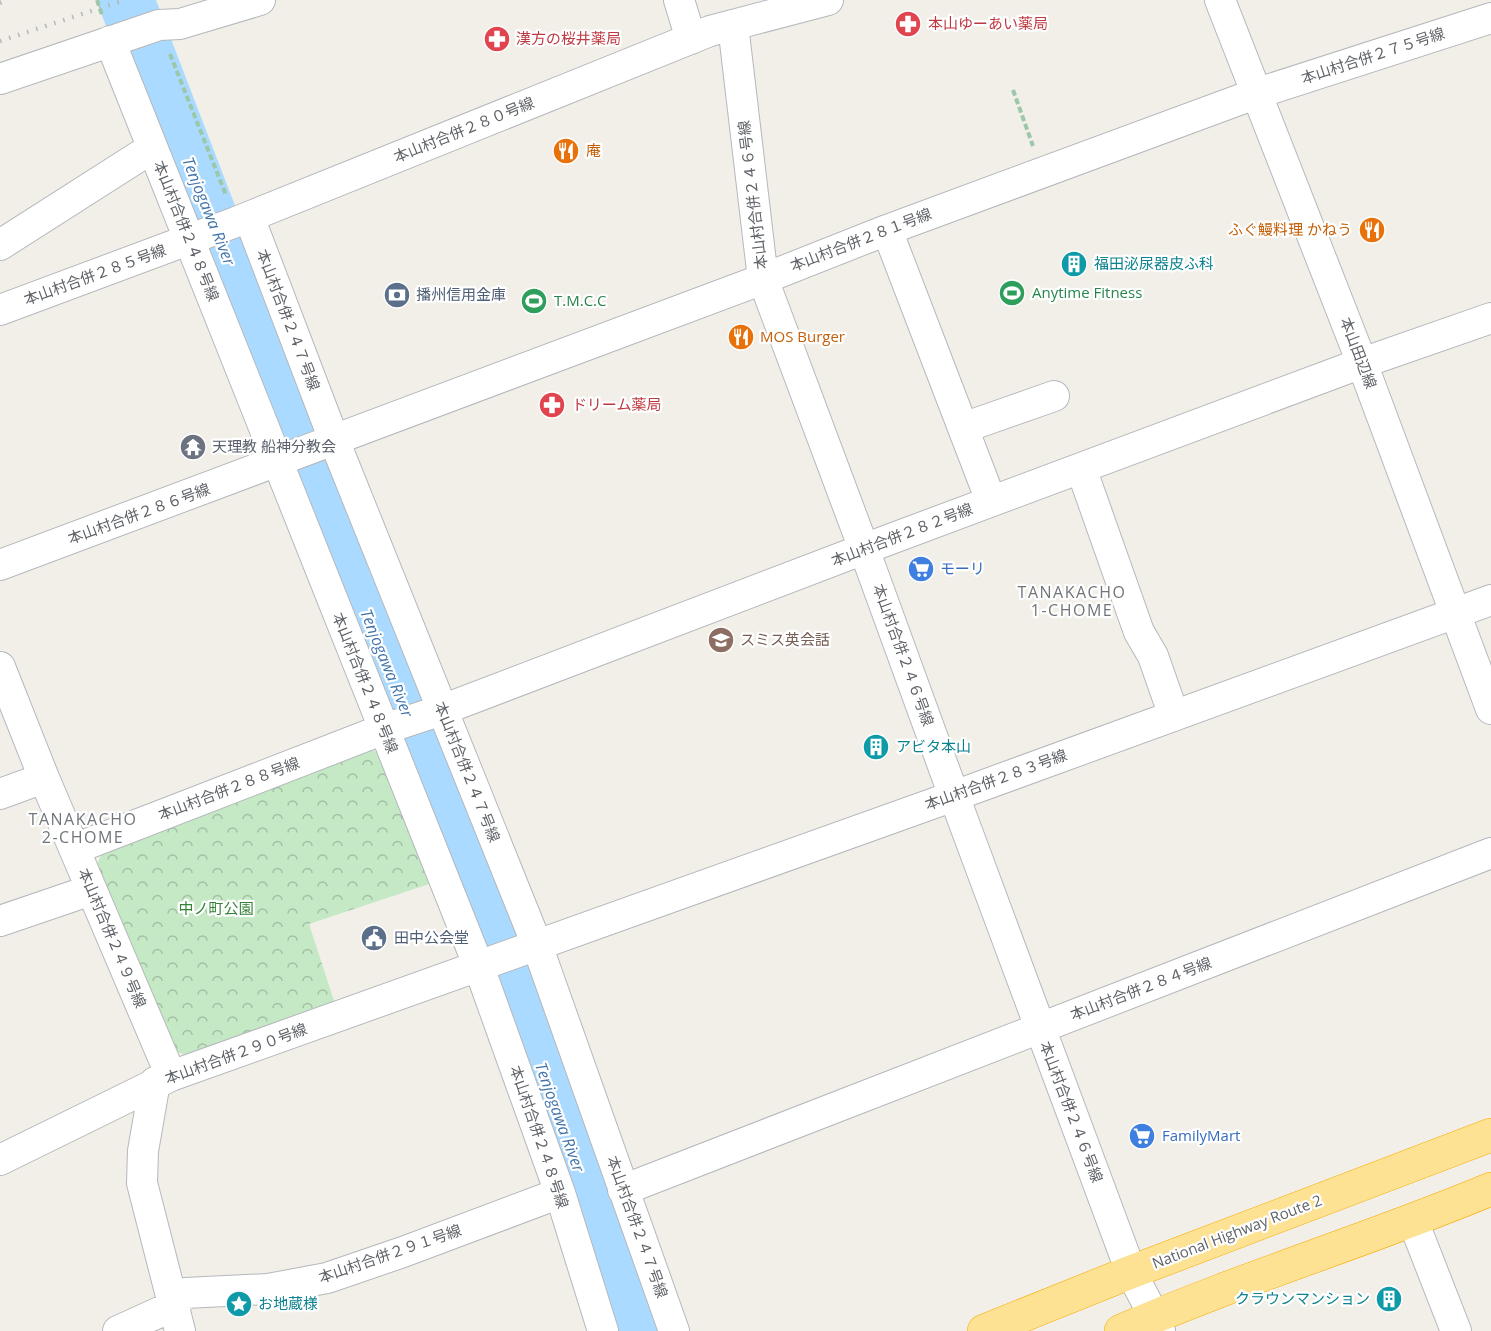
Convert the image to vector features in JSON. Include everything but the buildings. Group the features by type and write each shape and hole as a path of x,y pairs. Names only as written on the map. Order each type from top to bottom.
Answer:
{"highway":[{"name":"National Highway Route 2","path":"984,1331 1131,1272 1491,1135"},
{"path":"1120,1331 1157,1324 1293,1263 1413,1221 1491,1189"}],"street":[{"path":"0,78 159,25 180,24 260,0"},
{"path":"680,0 712,32"},
{"path":"701,0 712,32"},
{"name":"本山田辺線","path":"1220,0 1362,363 1491,709"},
{"name":"本山村合併２８０号線","path":"190,239 712,32 812,2"},
{"name":"本山村合併２７５号線","path":"1255,94 1491,18"},
{"name":"本山村合併２４６号線","path":"712,32 763,279 1039,1029 1131,1272 1157,1324"},
{"name":"本山村合併２４８号線","path":"110,41 479,967 560,1193 603,1331"},
{"name":"本山村合併２８１号線","path":"334,440 887,230 1255,94"},
{"path":"0,245 152,148"},
{"name":"本山村合併２４７号線","path":"242,220 334,440 537,945 674,1331"},
{"path":"887,230 991,501"},
{"name":"本山村合併２８５号線","path":"0,310 190,239"},
{"name":"本山村合併２８２号線","path":"384,729 442,710 991,501 1362,363 1491,318"},
{"path":"963,428 1054,396"},
{"name":"本山村合併２８６号線","path":"0,566 334,440"},
{"path":"1081,468 1139,632 1153,656 1174,716"},
{"name":"本山村合併２８３号線","path":"479,967 1491,600"},
{"name":"本山村合併２４９号線","path":"0,667 91,890 163,1079"},
{"name":"本山村合併２８８号線","path":"74,849 384,729"},
{"path":"0,794 44,778"},
{"name":"本山村合併２８４号線","path":"623,1190 1491,854"},
{"path":"0,921 91,890"},
{"name":"本山村合併２９０号線","path":"0,1160 163,1079 479,967"},
{"path":"163,1079 143,1151 142,1183 177,1319"},
{"name":"本山村合併２９１号線","path":"118,1331 177,1319 185,1293 268,1289 327,1278 560,1193"},
{"path":"1413,1221 1456,1331"}],"path":[{"path":"159,25 242,220"},
{"path":"1013,90 1034,150"}],"green space":[{"name":"中ノ町公園","path":"371,750 387,755 435,882 309,924 335,1004 190,1057 173,1050 96,867 103,850"}],"waterway":[{"name":"Tenjogawa River","path":"126,0 204,203 491,925 636,1331"}],"railway":[{"path":"0,3 7,0"},
{"path":"0,41 125,0"}],"place":[{"name":"本山ゆーあい薬局","path":"908,24"},
{"name":"漢方の桜井薬局","path":"497,39"},
{"name":"庵","path":"566,151"},
{"name":"ふぐ鰻料理 かねう","path":"1372,230"},
{"name":"福田泌尿器皮ふ科","path":"1074,264"},
{"name":"Anytime Fitness","path":"1012,293"},
{"name":"播州信用金庫","path":"397,295"},
{"name":"T.M.C.C","path":"534,301"},
{"name":"MOS Burger","path":"741,337"},
{"name":"ドリーム薬局","path":"552,405"},
{"name":"天理教 船神分教会","path":"193,447"},
{"name":"モーリ","path":"921,569"},
{"name":"スミス英会話","path":"721,640"},
{"name":"アビタ本山","path":"876,747"},
{"name":"田中公会堂","path":"374,938"},
{"name":"FamilyMart","path":"1142,1136"},
{"name":"クラウンマンション","path":"1389,1299"},
{"name":"お地蔵様","path":"239,1304"}],"district":[{"name":"TANAKACHO 1-CHOME","path":"1072,601"},
{"name":"TANAKACHO 2-CHOME","path":"83,828"}]}
